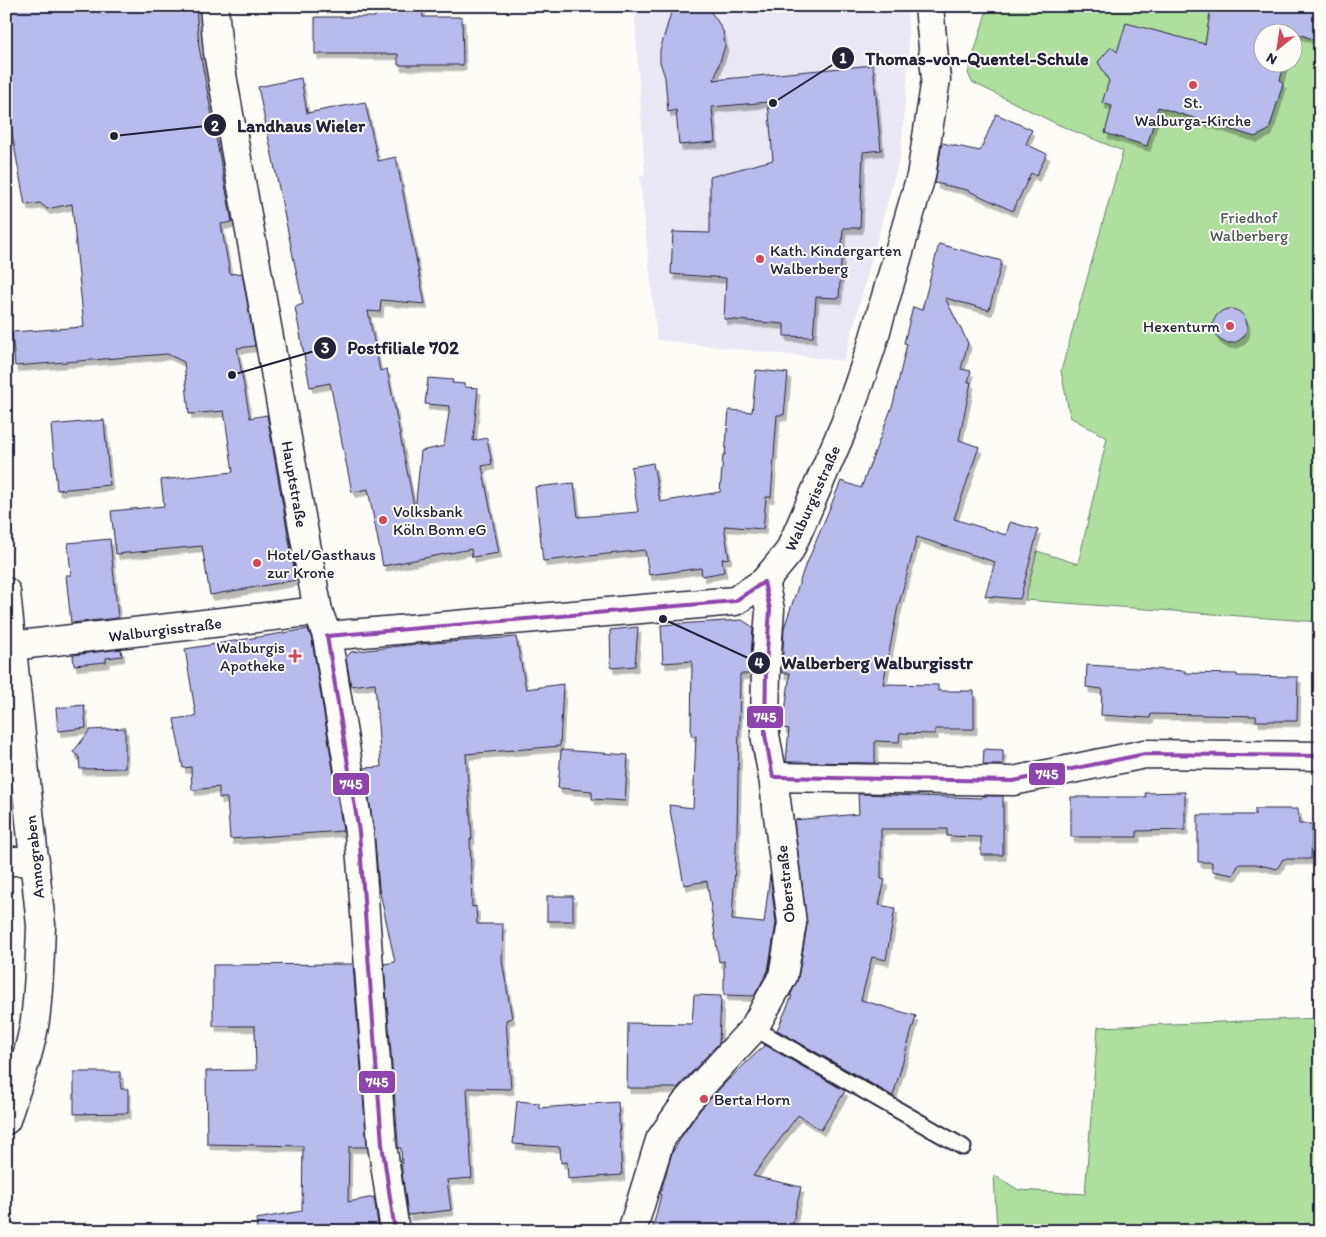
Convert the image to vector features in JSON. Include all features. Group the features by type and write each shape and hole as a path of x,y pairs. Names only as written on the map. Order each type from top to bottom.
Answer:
{"street":[{"name":"Hauptstraße","path":"214,6 223,82 318,611 327,636 359,832 382,1144 396,1231"},
{"name":"Walburgisstraße","path":"327,636 736,601 764,582 789,552 845,424 871,348 918,185 936,79 929,6"},
{"name":"Oberstraße","path":"632,1231 660,1140 688,1100 754,1028 783,976 792,923 773,777 765,735 766,665 770,610 764,582"},
{"name":"Annograben","path":"6,592 41,925 35,1021 25,1063 6,1120"},
{"name":"Walburgisstraße","path":"11,646 318,611"},
{"path":"773,777 1013,781 1145,754 1320,756"},
{"path":"6,861 35,861"}],"lane":[{"path":"754,1028 963,1147"}],"shaded area":[{"path":"634,6 907,6 909,56 901,152 844,361 657,340 640,177 645,173"}],"green space":[{"name":"Friedhof Walberberg","path":"988,6 1320,6 1320,622 1025,600 1037,551 1078,564 1107,438 1070,417 1061,371 1123,151 1059,125 972,82 968,73"},
{"path":"1320,1018 1320,1231 997,1231 994,1175 1019,1190 1085,1194 1098,1027"}],"building":[{"path":"6,6 196,6 199,47 232,222 221,224 230,274 242,273 255,346 237,348 250,418 267,415 296,580 210,595 202,546 116,554 111,511 164,506 161,480 233,472 224,411 189,414 184,362 167,354 15,366 12,332 84,327 72,204 47,209 40,203 25,205 6,101"},
{"path":"375,6 422,6 423,17 462,17 463,65 398,65 398,54 315,54 315,17 375,17"},
{"path":"673,6 706,6 723,31 725,46 714,80 873,65 881,150 863,152 860,228 843,228 839,298 816,297 813,337 784,336 784,324 724,319 726,278 671,274 673,232 710,233 710,177 773,160 768,102 712,107 715,142 679,145 676,110 668,112 665,77 660,62 660,50"},
{"name":"St. Walburga-Kirche","path":"1211,6 1320,6 1320,42 1304,36 1304,22 1254,22 1254,72 1282,72 1280,80 1283,84 1269,130 1255,137 1158,107 1147,146 1105,133 1112,106 1102,103 1109,81 1098,62 1111,47 1117,52 1126,23 1205,44"},
{"path":"301,78 307,113 365,102 378,161 396,157 425,304 381,300 380,312 368,311 380,371 387,369 415,511 421,451 444,446 450,406 425,404 428,378 453,380 452,383 478,388 473,441 487,438 492,464 482,466 499,553 472,557 471,549 383,566 368,489 352,492 330,383 310,387 295,307 303,304 258,87"},
{"path":"996,114 1032,130 1026,144 1047,154 1036,176 1031,173 1013,211 967,190 935,183 942,143 980,151"},
{"path":"939,244 1002,261 989,310 945,298 968,343 961,369 971,371 968,382 971,382 959,440 979,447 954,519 1006,535 1010,522 1038,530 1020,599 985,596 995,562 917,537 897,611 883,684 938,685 938,691 974,691 974,729 935,729 935,734 900,733 899,742 875,741 875,763 786,762 789,729 783,728 790,673 782,673 784,628 806,563 841,481 861,488 893,404 907,344 904,343 913,307 922,310"},
{"name":"Hexenturm","path":"1230,309 1242,314 1247,326 1242,338 1230,343 1218,338 1213,326 1218,314"},
{"path":"756,370 788,373 784,415 777,415 771,497 766,497 763,529 724,526 729,558 722,559 724,572 702,576 701,568 649,575 645,550 543,561 535,487 574,483 578,517 638,512 631,467 653,463 660,502 720,492 729,410 752,412"},
{"path":"104,420 110,485 57,490 51,425"},
{"path":"110,539 118,618 71,623 66,575 71,575 68,543"},
{"path":"742,620 753,627 750,674 740,674 737,832 732,920 764,923 770,875 776,923 768,971 754,996 724,995 724,961 719,962 707,881 684,885 669,805 693,808 696,736 691,736 692,661 663,663 661,625"},
{"path":"638,627 635,666 611,668 610,630"},
{"path":"308,629 312,640 343,831 230,839 227,798 219,798 219,787 192,790 191,767 183,768 174,719 196,716 185,649"},
{"path":"516,637 526,689 563,684 560,746 466,754 472,839 470,839 472,907 476,906 477,924 503,924 502,961 512,1018 506,1020 511,1089 467,1088 472,1178 447,1180 451,1210 408,1215 401,1148 398,1148 384,964 395,962 379,888 374,830 364,768 381,767 375,683 351,686 346,658 351,652 408,645"},
{"path":"121,649 122,656 106,658 106,662 74,665 73,655"},
{"path":"1087,665 1185,671 1185,673 1237,674 1237,676 1298,677 1297,721 1256,721 1256,716 1151,714 1150,718 1101,715 1102,689 1086,687"},
{"path":"84,705 86,728 58,731 56,708"},
{"path":"125,728 125,768 80,769 79,757 73,752 90,730"},
{"path":"984,749 1003,750 1003,765 983,765"},
{"path":"561,750 628,755 625,801 592,799 592,791 558,788"},
{"path":"1185,792 1185,830 1137,831 1137,837 1071,837 1071,797 1146,797 1145,793"},
{"path":"858,794 982,798 982,796 1003,796 1003,855 981,855 981,837 947,836 947,829 881,829 881,879 885,880 879,905 895,908 886,960 872,957 861,1000 916,1016 893,1096 777,1030 798,979 807,925 794,820 859,814"},
{"path":"1255,809 1298,809 1299,824 1312,824 1311,859 1283,859 1277,869 1255,864 1239,864 1233,875 1212,871 1212,862 1198,862 1198,815 1255,815"},
{"path":"547,896 573,896 573,921 547,921"},
{"path":"353,964 367,1147 349,1147 348,1202 374,1197 379,1231 257,1231 256,1219 302,1211 303,1146 207,1144 206,1071 256,1070 255,1026 213,1026 213,965"},
{"path":"694,995 721,996 719,1043 677,1088 627,1088 628,1023 692,1024"},
{"path":"765,1045 845,1091 821,1130 798,1115 753,1176 801,1187 791,1231 652,1231 672,1153 682,1136 700,1110"},
{"path":"74,1072 120,1072 121,1089 128,1089 128,1113 74,1114"},
{"path":"517,1101 539,1103 539,1108 618,1102 622,1175 568,1179 567,1162 561,1163 560,1147 513,1144"}],"transit line":[{"name":"745","path":"764,582 770,610 766,665 765,735 773,777"},
{"name":"745","path":"327,636 735,601 764,582"},
{"name":"745","path":"327,636 359,832 382,1144 395,1231"},
{"name":"745","path":"773,777 1013,781 1145,754 1320,756"}],"place":[{"name":"St. Walburga-Kirche","path":"1193,85"},
{"name":"Thomas-von-Quentel-Schule","path":"773,103"},
{"name":"Landhaus Wieler","path":"114,136"},
{"name":"Kath. Kindergarten Walberberg","path":"760,259"},
{"name":"Hexenturm","path":"1230,326"},
{"name":"Postfiliale 702","path":"232,375"},
{"name":"Volksbank Köln Bonn eG","path":"383,520"},
{"name":"Hotel/Gasthaus zur Krone","path":"257,563"},
{"name":"Walberberg Walburgisstr","path":"663,619"},
{"name":"Walburgis Apotheke","path":"295,656"},
{"name":"Berta Horn","path":"704,1099"}]}
